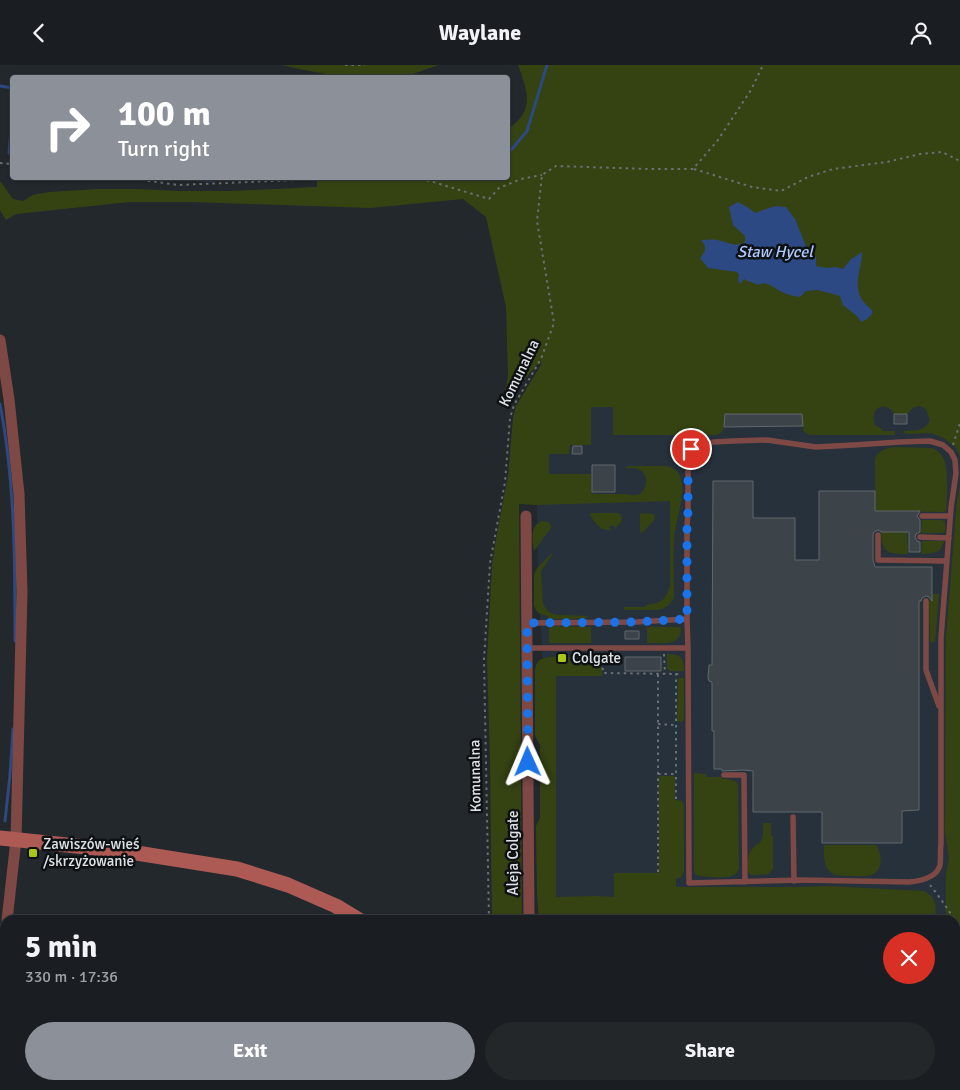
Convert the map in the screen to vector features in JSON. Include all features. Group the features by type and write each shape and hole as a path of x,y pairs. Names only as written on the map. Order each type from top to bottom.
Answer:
{"street":[{"path":"0,340 9,399 19,494 22,592 16,840 8,915"},
{"name":"Aleja Colgate","path":"526,516 529,915"},
{"path":"0,839 124,851 237,869 288,885 336,906 351,915"}],"lane":[{"path":"767,440 816,447 930,441 943,445 951,452 955,460 956,473 950,516 941,638 940,867 932,876 920,881 909,882 794,881 689,883 687,527 688,469 691,449 713,442 767,440"},
{"path":"922,516 950,516"},
{"path":"878,535 878,560 947,561"},
{"path":"920,537 949,538"},
{"path":"926,601 926,670 941,710"},
{"path":"527,623 636,622 687,619"},
{"path":"527,648 688,648"},
{"path":"724,775 744,775 745,882"},
{"path":"793,817 794,881"}],"path":[{"path":"345,65 365,65"},
{"path":"693,169 718,141 750,90 763,65"},
{"path":"423,180 490,199 499,188 521,179 542,175 556,166 693,169 752,187 780,191 808,177 833,169 888,163 920,153 942,152 960,161"},
{"name":"Komunalna","path":"489,915 484,660 489,580 493,546 505,482 510,418 514,405 541,359 554,323 537,221 542,175"},
{"path":"143,180 178,185 296,180"},
{"path":"951,452 960,423"},
{"path":"664,648 665,674"},
{"path":"595,655 600,656 602,659 603,673 689,674"},
{"path":"658,674 658,872"},
{"path":"676,674 676,799"},
{"path":"658,725 676,725"},
{"path":"658,774 676,774"},
{"path":"925,879 951,915"}],"shaded area":[{"path":"960,385 960,915 547,915 544,685 538,574 535,399"}],"green space":[{"path":"282,65 439,65 408,75 336,75"},
{"path":"518,65 960,65 960,456 956,448 944,438 930,433 904,433 904,431 921,429 929,422 926,409 920,406 913,408 907,414 894,414 886,407 879,408 876,411 874,414 875,425 883,431 896,431 894,435 810,435 803,431 802,414 725,414 722,432 717,435 613,435 613,407 591,407 591,445 570,445 569,454 549,454 549,474 591,474 592,494 635,495 641,493 645,488 645,476 635,468 626,469 626,467 667,466 678,472 681,478 682,493 674,540 674,598 668,606 659,610 624,610 624,607 646,607 646,605 659,602 665,598 668,591 670,586 670,501 519,504 522,915 492,915 487,660 492,565 508,476 513,418 516,406 541,365 541,360 502,407 508,376 506,307 486,217 463,199 370,208 192,202 130,202 16,214 6,220 0,210 0,181 13,199 23,201 33,195 49,192 98,189 230,191 317,187 317,180 510,180 510,127 517,122 526,108 527,100"},
{"path":"895,447 931,448 941,454 944,458 946,469 946,511 875,511 875,458 884,450"},
{"path":"960,486 960,915 946,915 946,874 949,858 945,832 946,637 957,501"},
{"path":"591,513 618,513 621,516 621,520 615,528 613,525 609,527 611,530 604,529 596,524 590,515"},
{"path":"641,513 653,514 655,516 654,520 642,533 640,532"},
{"path":"922,520 942,520 945,522 945,531 943,533 921,533"},
{"path":"542,521 548,522 551,528 534,551 532,538 535,526"},
{"path":"881,532 907,532 908,554 895,554 887,551 883,545"},
{"path":"922,541 944,542 940,550 921,554"},
{"path":"552,553 541,571 543,604 551,613 588,616 587,618 549,619 548,616 537,612 534,605 534,575 537,568"},
{"path":"932,594 939,594 935,642 930,642 929,601 932,600"},
{"path":"549,626 591,627 591,643 549,643"},
{"path":"647,627 679,627 681,629 678,639 674,641 669,643 647,643"},
{"path":"667,654 676,655 681,658 684,671 670,671 667,668"},
{"path":"549,657 597,657 602,661 602,676 556,676 556,897 614,897 614,873 659,873 659,777 674,776 675,800 682,801 684,805 684,872 681,877 676,879 676,887 828,886 924,891 934,900 936,915 539,915 536,826 540,818 540,745 535,736 535,671 536,665"},
{"path":"678,678 684,678 684,720 682,722 677,721"},
{"path":"694,773 706,774 707,777 722,777 722,779 733,780 738,784 739,869 736,874 731,876 696,875 694,871"},
{"path":"763,823 771,823 773,869 769,874 751,875 748,872 748,856 762,839"},
{"path":"824,845 876,845 880,853 880,866 875,873 869,876 835,875 827,868 824,857"}],"water":[{"name":"Staw Hycel","path":"738,202 755,213 775,206 786,207 795,219 806,246 816,257 816,266 843,269 850,260 862,252 858,291 862,300 873,312 869,317 861,322 858,317 843,305 840,296 818,290 806,291 800,297 793,296 771,286 765,284 758,285 744,279 740,284 737,272 708,268 700,258 705,249 701,240 715,240 735,245 745,242 745,236 733,225 729,207"}],"building":[{"path":"725,414 802,414 803,426 724,427"},
{"path":"894,414 907,414 907,424 894,424"},
{"path":"573,446 582,446 582,454 572,454"},
{"path":"592,465 615,465 615,492 592,492"},
{"path":"713,481 753,481 753,518 795,518 795,560 819,560 819,491 875,491 875,511 920,511 917,516 920,520 920,532 915,537 920,542 920,552 909,552 909,532 882,532 878,530 873,535 873,560 875,567 932,567 932,601 926,596 919,601 919,810 902,811 902,843 822,843 822,812 753,812 753,771 722,771 722,769 714,769 712,682 708,678 709,665 712,665"},
{"path":"625,631 639,631 639,639 625,639"},
{"path":"625,657 661,657 661,671 625,671"}],"waterway":[{"path":"510,150 527,131 547,65"},
{"path":"0,86 10,88"},
{"path":"10,141 10,153"},
{"path":"0,404 9,462 11,492 15,641"},
{"path":"5,821 13,729"}],"place":[{"name":"Colgate","path":"562,658"},
{"name":"Zawiszów-wieś /skrzyżowanie","path":"33,853"}],"route":[{"path":"528,762 527,623 636,622 687,619 688,469 691,449"}]}
